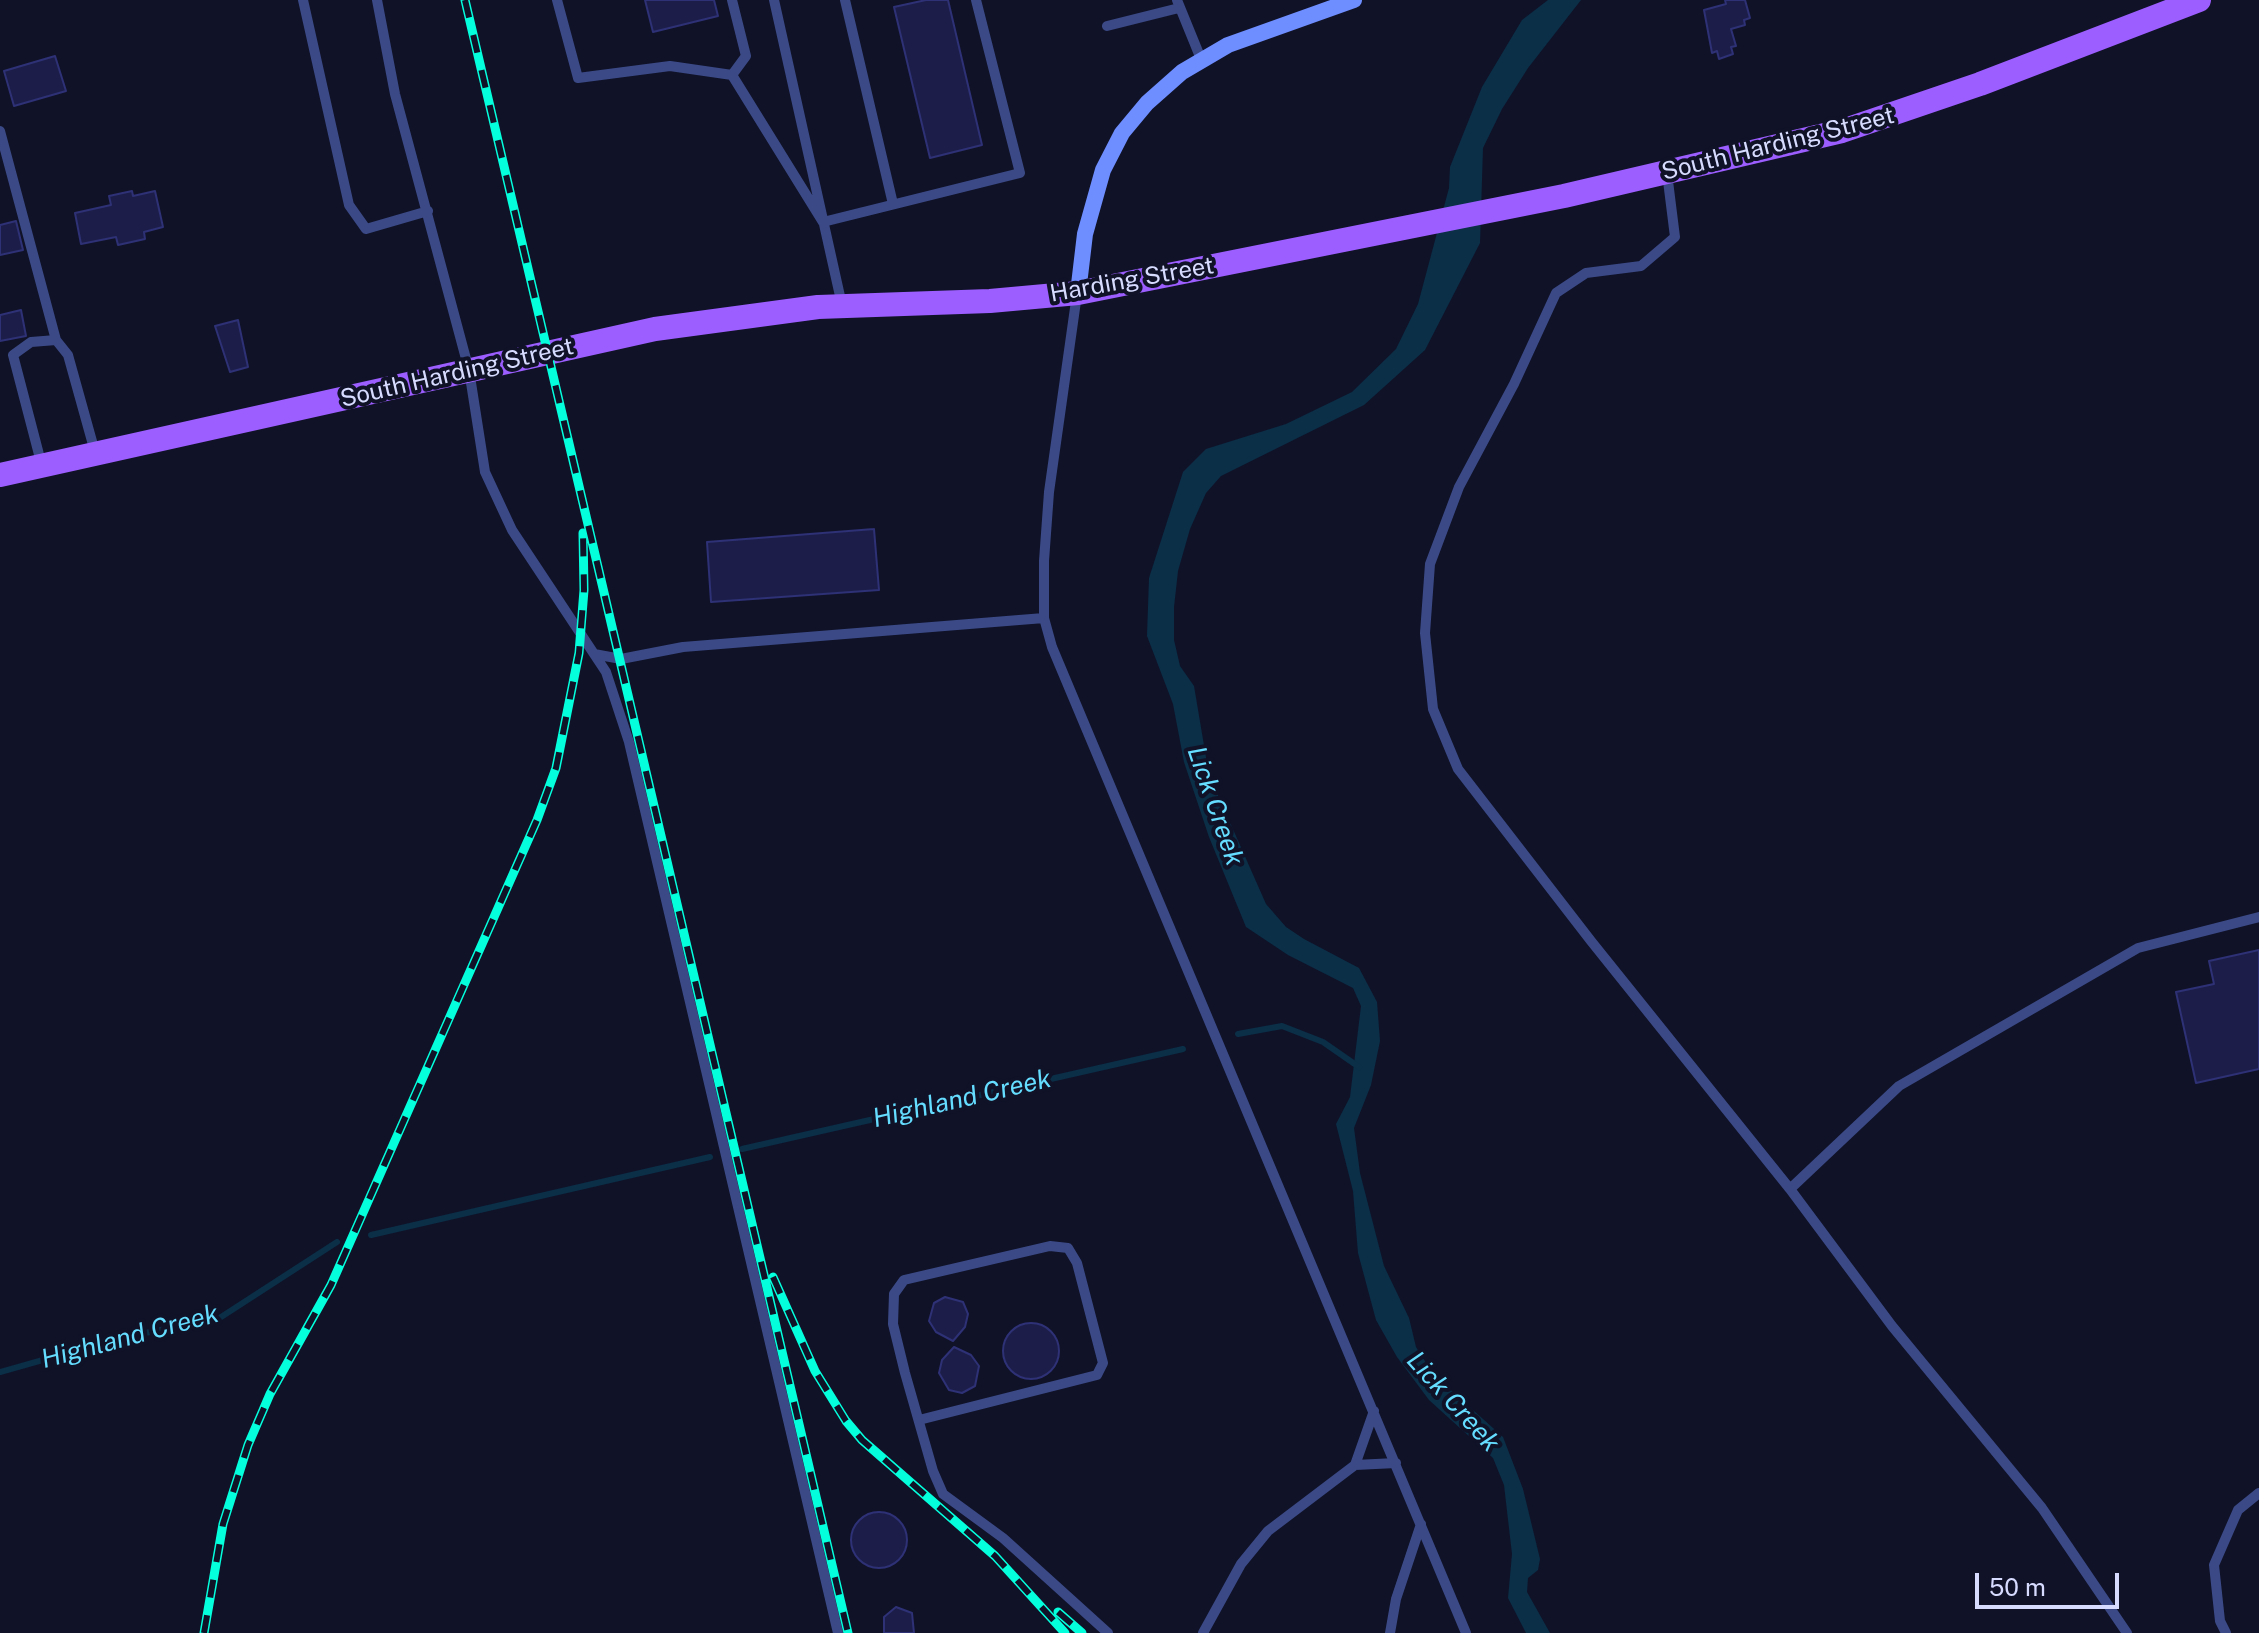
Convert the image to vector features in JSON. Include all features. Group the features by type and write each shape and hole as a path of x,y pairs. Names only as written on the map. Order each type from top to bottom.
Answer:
{"main road":[{"path":"1078,293 1092,205 1111,152 1147,103 1201,59 1245,38 1354,0"},
{"name":"South Harding Street","path":"1343,241 1564,196 1811,140 1888,117 2199,0"},
{"name":"Harding Street","path":"918,303 1078,293 1343,241"},
{"name":"South Harding Street","path":"0,475 655,329 843,306 918,303"}],"lane":[{"path":"303,0 349,205 366,229 428,211"},
{"path":"377,0 395,94 469,370 485,472 512,530 606,672 629,742 838,1633"},
{"path":"557,0 578,78 670,66 732,75 823,222"},
{"path":"732,0 746,56 732,75"},
{"path":"774,0 843,306"},
{"path":"845,0 893,204"},
{"path":"823,222 1020,173 976,0"},
{"path":"1107,26 1178,4 1201,59"},
{"path":"0,131 56,340 68,355 96,454"},
{"path":"1667,173 1675,237 1641,266 1586,273 1556,293 1514,384 1459,487 1430,564 1425,633 1433,709 1458,769 1790,1189 1892,1326 2042,1508 2127,1633"},
{"path":"1078,293 1049,492 1044,618 1052,647 1466,1633"},
{"path":"42,466 13,355 31,342 56,340"},
{"path":"594,654 621,659 683,647 1044,618"},
{"path":"1790,1189 1899,1086 2138,948 2259,917"},
{"path":"919,1420 1097,1375 1103,1363 1077,1263 1068,1248 1050,1246 904,1280 894,1294 893,1324 919,1420 943,1494 1003,1538 1108,1633"},
{"path":"1203,1633 1241,1564 1268,1531 1355,1465 1374,1411"},
{"path":"1355,1465 1396,1463"},
{"path":"2226,1633 2220,1621 2214,1565 2238,1510 2259,1493"},
{"path":"1390,1633 1396,1599 1421,1524"}],"water":[{"name":"Lick Creek","path":"1548,0 1581,0 1528,68 1502,109 1483,148 1480,243 1425,350 1364,405 1221,476 1206,493 1190,529 1178,571 1174,607 1174,640 1180,666 1194,686 1209,775 1266,904 1286,927 1359,968 1377,1002 1380,1041 1371,1085 1354,1128 1360,1173 1384,1266 1409,1318 1416,1347 1433,1374 1503,1437 1523,1489 1540,1559 1538,1570 1528,1578 1527,1592 1550,1633 1526,1633 1508,1598 1512,1554 1504,1485 1493,1458 1429,1400 1397,1357 1376,1320 1358,1253 1353,1191 1336,1124 1350,1097 1361,1006 1353,988 1288,955 1246,927 1209,837 1184,762 1173,704 1147,636 1149,578 1183,472 1206,449 1286,424 1352,392 1396,349 1418,304 1449,188 1450,167 1482,87 1522,20"}],"building":[{"path":"645,0 714,0 718,16 653,32"},
{"path":"926,0 948,0 982,145 930,158 894,7"},
{"path":"1725,0 1745,0 1750,18 1744,20 1745,25 1731,29 1736,46 1731,47 1733,54 1719,59 1717,51 1712,53 1704,10 1726,4"},
{"path":"55,56 66,91 14,106 4,71"},
{"path":"132,191 133,196 155,191 163,227 144,232 145,239 118,245 116,237 81,244 75,213 111,205 109,196"},
{"path":"16,221 23,250 0,255 0,225"},
{"path":"21,310 26,336 0,341 0,315"},
{"path":"238,320 248,367 230,372 215,326"},
{"path":"874,529 879,590 711,602 707,542"},
{"path":"2259,950 2259,1069 2196,1083 2176,992 2214,984 2209,961"},
{"path":"945,1297 963,1302 968,1314 965,1327 953,1341 936,1332 929,1321 934,1303"},
{"path":"1031,1323 1051,1331 1059,1351 1051,1371 1031,1379 1011,1371 1003,1351 1011,1331"},
{"path":"954,1347 971,1355 979,1366 975,1386 962,1393 949,1390 939,1373 942,1360"},
{"path":"879,1512 899,1520 907,1540 899,1560 879,1568 859,1560 851,1540 859,1520"},
{"path":"896,1607 912,1613 914,1633 884,1633 884,1617"}],"waterway":[{"name":"Highland Creek","path":"1238,1034 1282,1026 1323,1042 1359,1067"},
{"name":"Highland Creek","path":"742,1149 1183,1049"},
{"name":"Highland Creek","path":"371,1235 710,1157"},
{"name":"Highland Creek","path":"0,1372 124,1337 218,1319 337,1242"}],"railway":[{"path":"465,0 848,1633"},
{"path":"204,1633 223,1524 248,1445 270,1394 331,1285 537,820 556,768 579,653 584,590 583,533"},
{"path":"773,1277 815,1371 846,1421 862,1440 995,1556 1065,1633"},
{"path":"1058,1612 1082,1633"}]}
